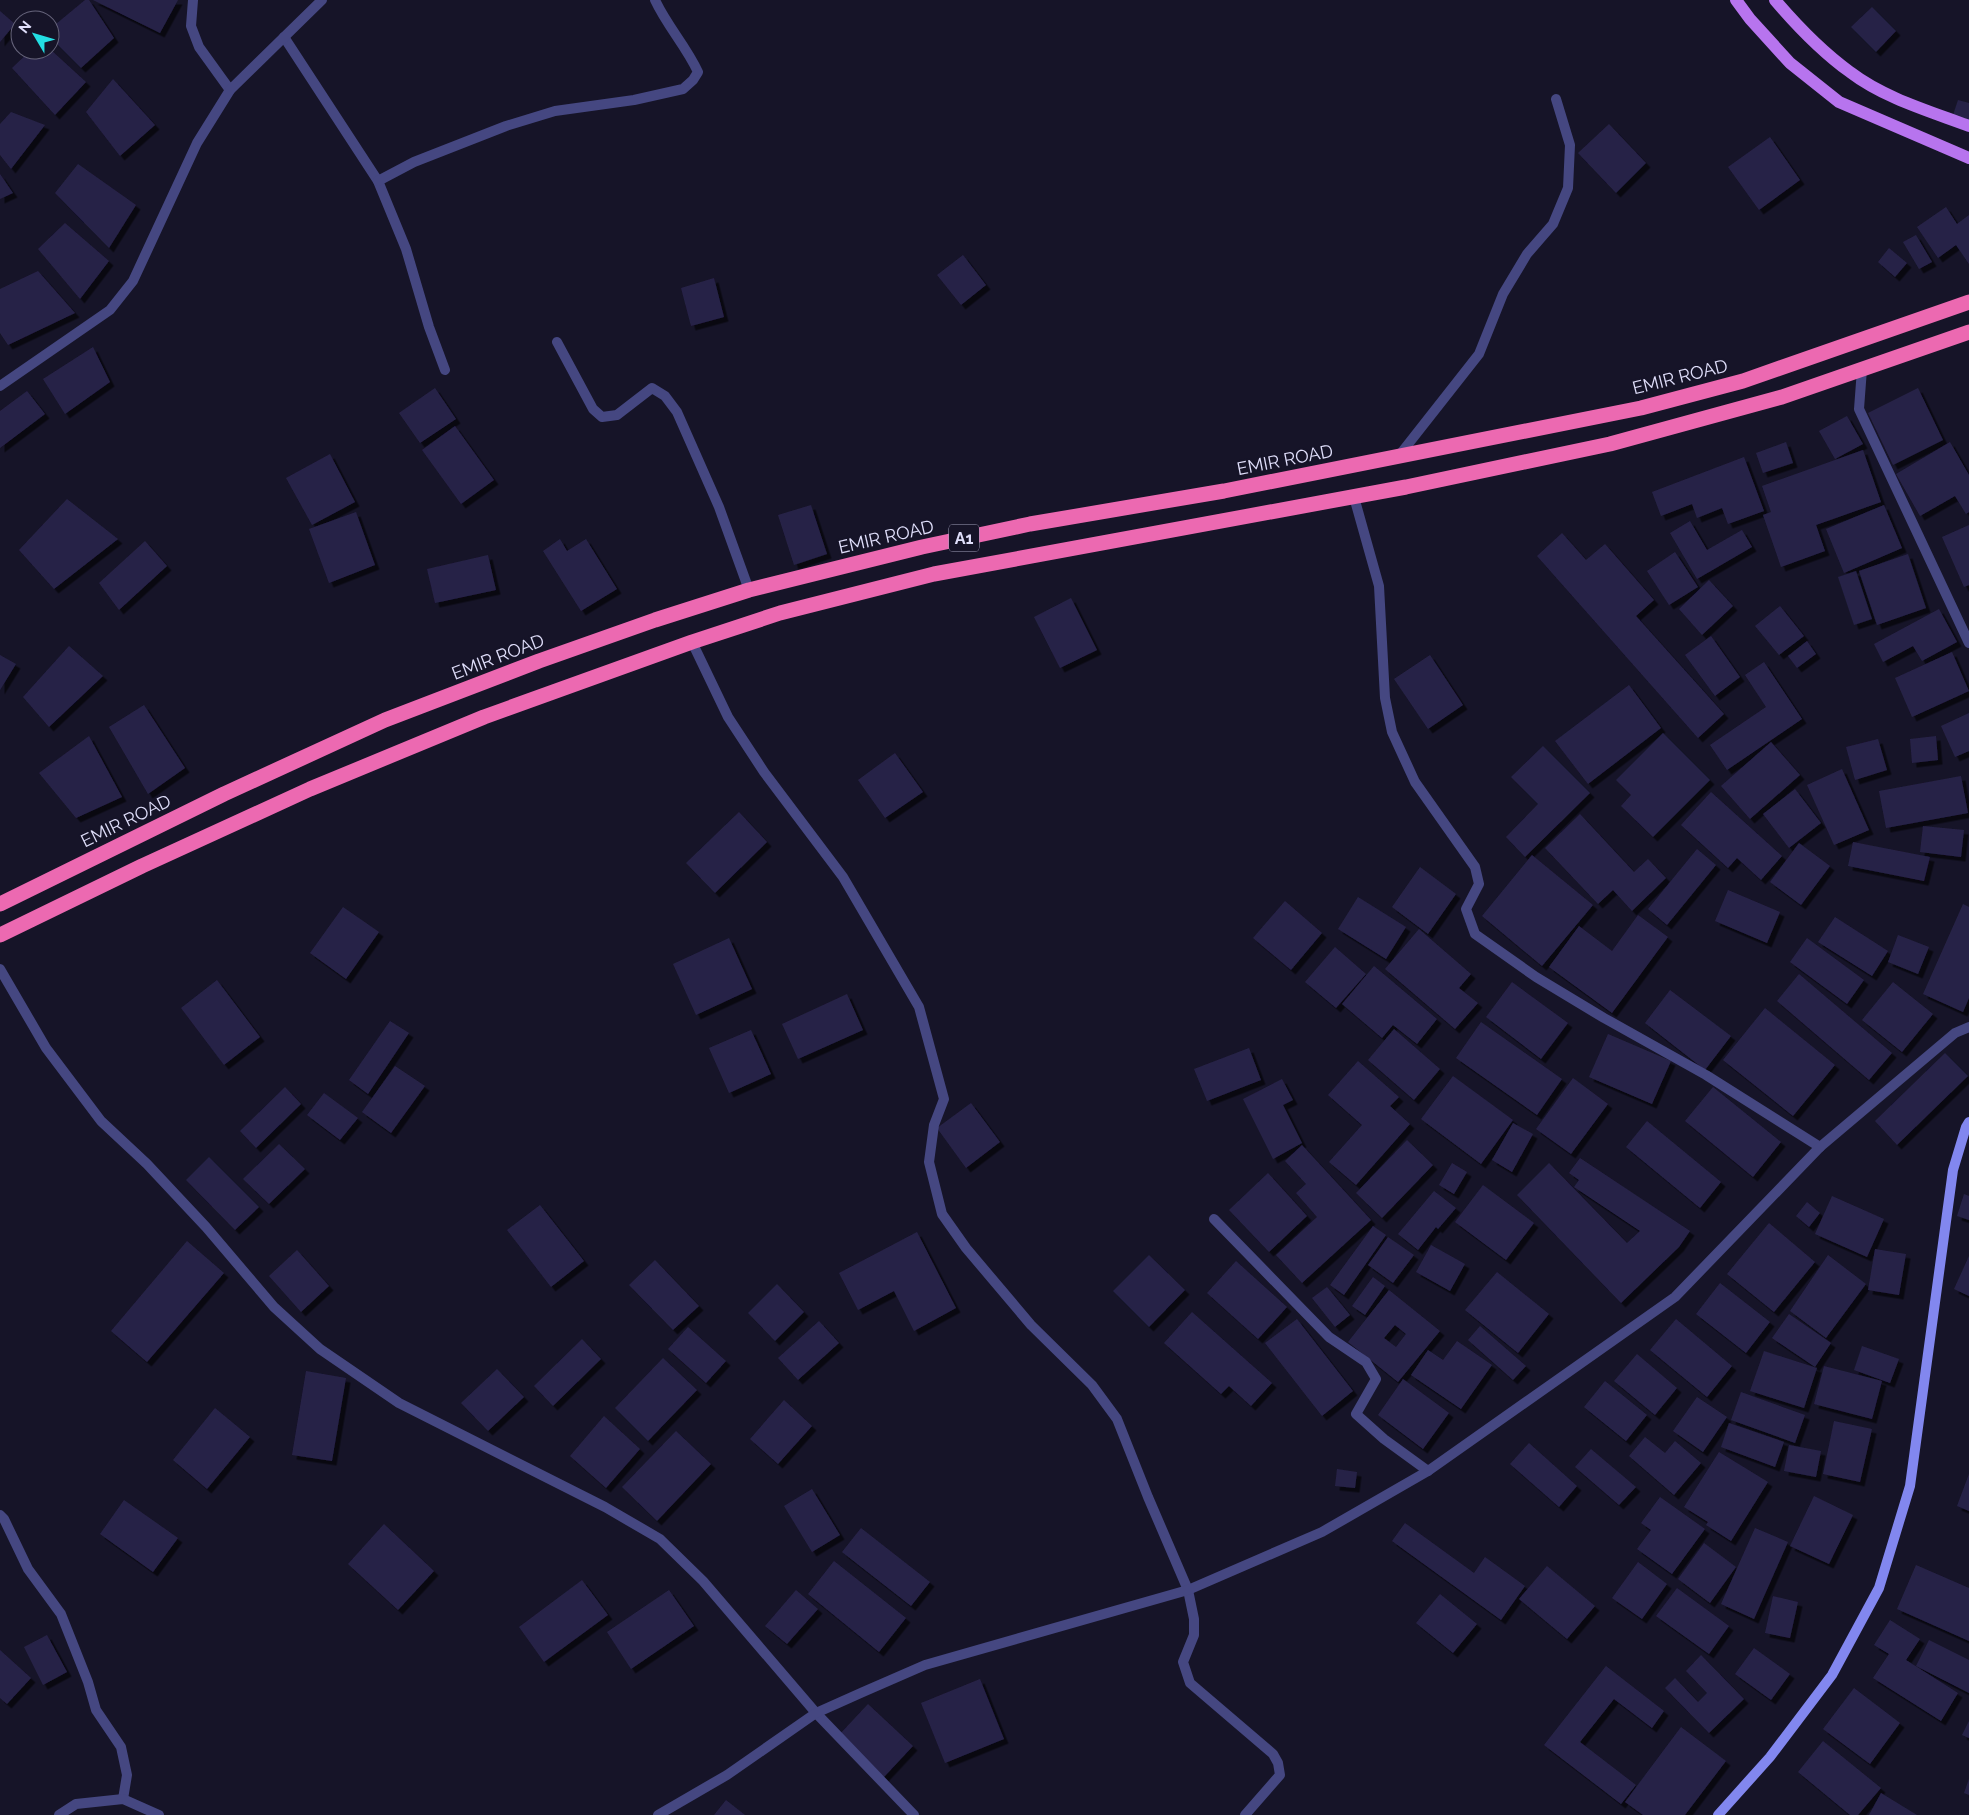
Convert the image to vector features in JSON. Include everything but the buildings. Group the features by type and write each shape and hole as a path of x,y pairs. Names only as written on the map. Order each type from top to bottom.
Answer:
{"highway":[{"name":"EMIR ROAD","path":"0,904 224,794 385,720 654,620 749,590 922,547 1030,524 1215,493 1642,408 1743,381 1969,302"},
{"name":"A1","path":"0,935 142,866 310,789 484,717 692,642 780,613 934,574 1354,497 1610,444 1782,397 1969,332"}],"main road":[{"path":"1736,0 1750,19 1790,64 1839,102 1969,158"},
{"path":"1775,0 1806,36 1851,73 1892,97 1969,126"}],"street":[{"path":"194,0 191,26 200,46 230,90"},
{"path":"0,386 110,310 133,281 196,142 230,90 322,0"},
{"path":"378,181 414,162 506,126 555,111 634,100 683,89 693,80 698,72 691,58 664,20 655,0"},
{"path":"284,37 378,181 406,249 429,327 445,370"},
{"path":"1397,458 1479,354 1503,294 1527,254 1553,224 1568,188 1570,145 1556,99"},
{"path":"557,342 593,409 602,417 617,415 652,388 665,396 677,412 696,452 719,507 749,590"},
{"path":"1862,369 1859,409 1969,643"},
{"path":"1354,497 1379,586 1385,698 1392,732 1415,782 1474,867 1479,884 1466,909 1475,934 1536,978 1706,1075 1820,1147"},
{"path":"692,642 728,717 764,772 843,877 918,1007 944,1099 934,1125 929,1162 942,1214 978,1262 1031,1325 1092,1385 1117,1419 1188,1590 1194,1619 1194,1634 1183,1662 1190,1683 1273,1754 1278,1763 1280,1775 1245,1815"},
{"path":"0,970 46,1048 101,1121 147,1164 206,1227 274,1307 320,1349 399,1403 606,1507 660,1539 703,1581 816,1713 914,1815"},
{"path":"658,1815 727,1775 816,1713 925,1665 1188,1590 1322,1532 1428,1471 1675,1297 1820,1147 1956,1033 1969,1027"},
{"path":"1718,1815 1770,1758 1832,1675 1879,1588 1910,1486 1953,1170 1969,1122"},
{"path":"1214,1219 1329,1337 1366,1362 1376,1379 1356,1414 1384,1439 1428,1471"},
{"path":"0,1515 4,1518 28,1569 61,1614 88,1682 96,1710 121,1747 127,1774 123,1799"},
{"path":"59,1815 76,1804 123,1799 159,1815"}]}
